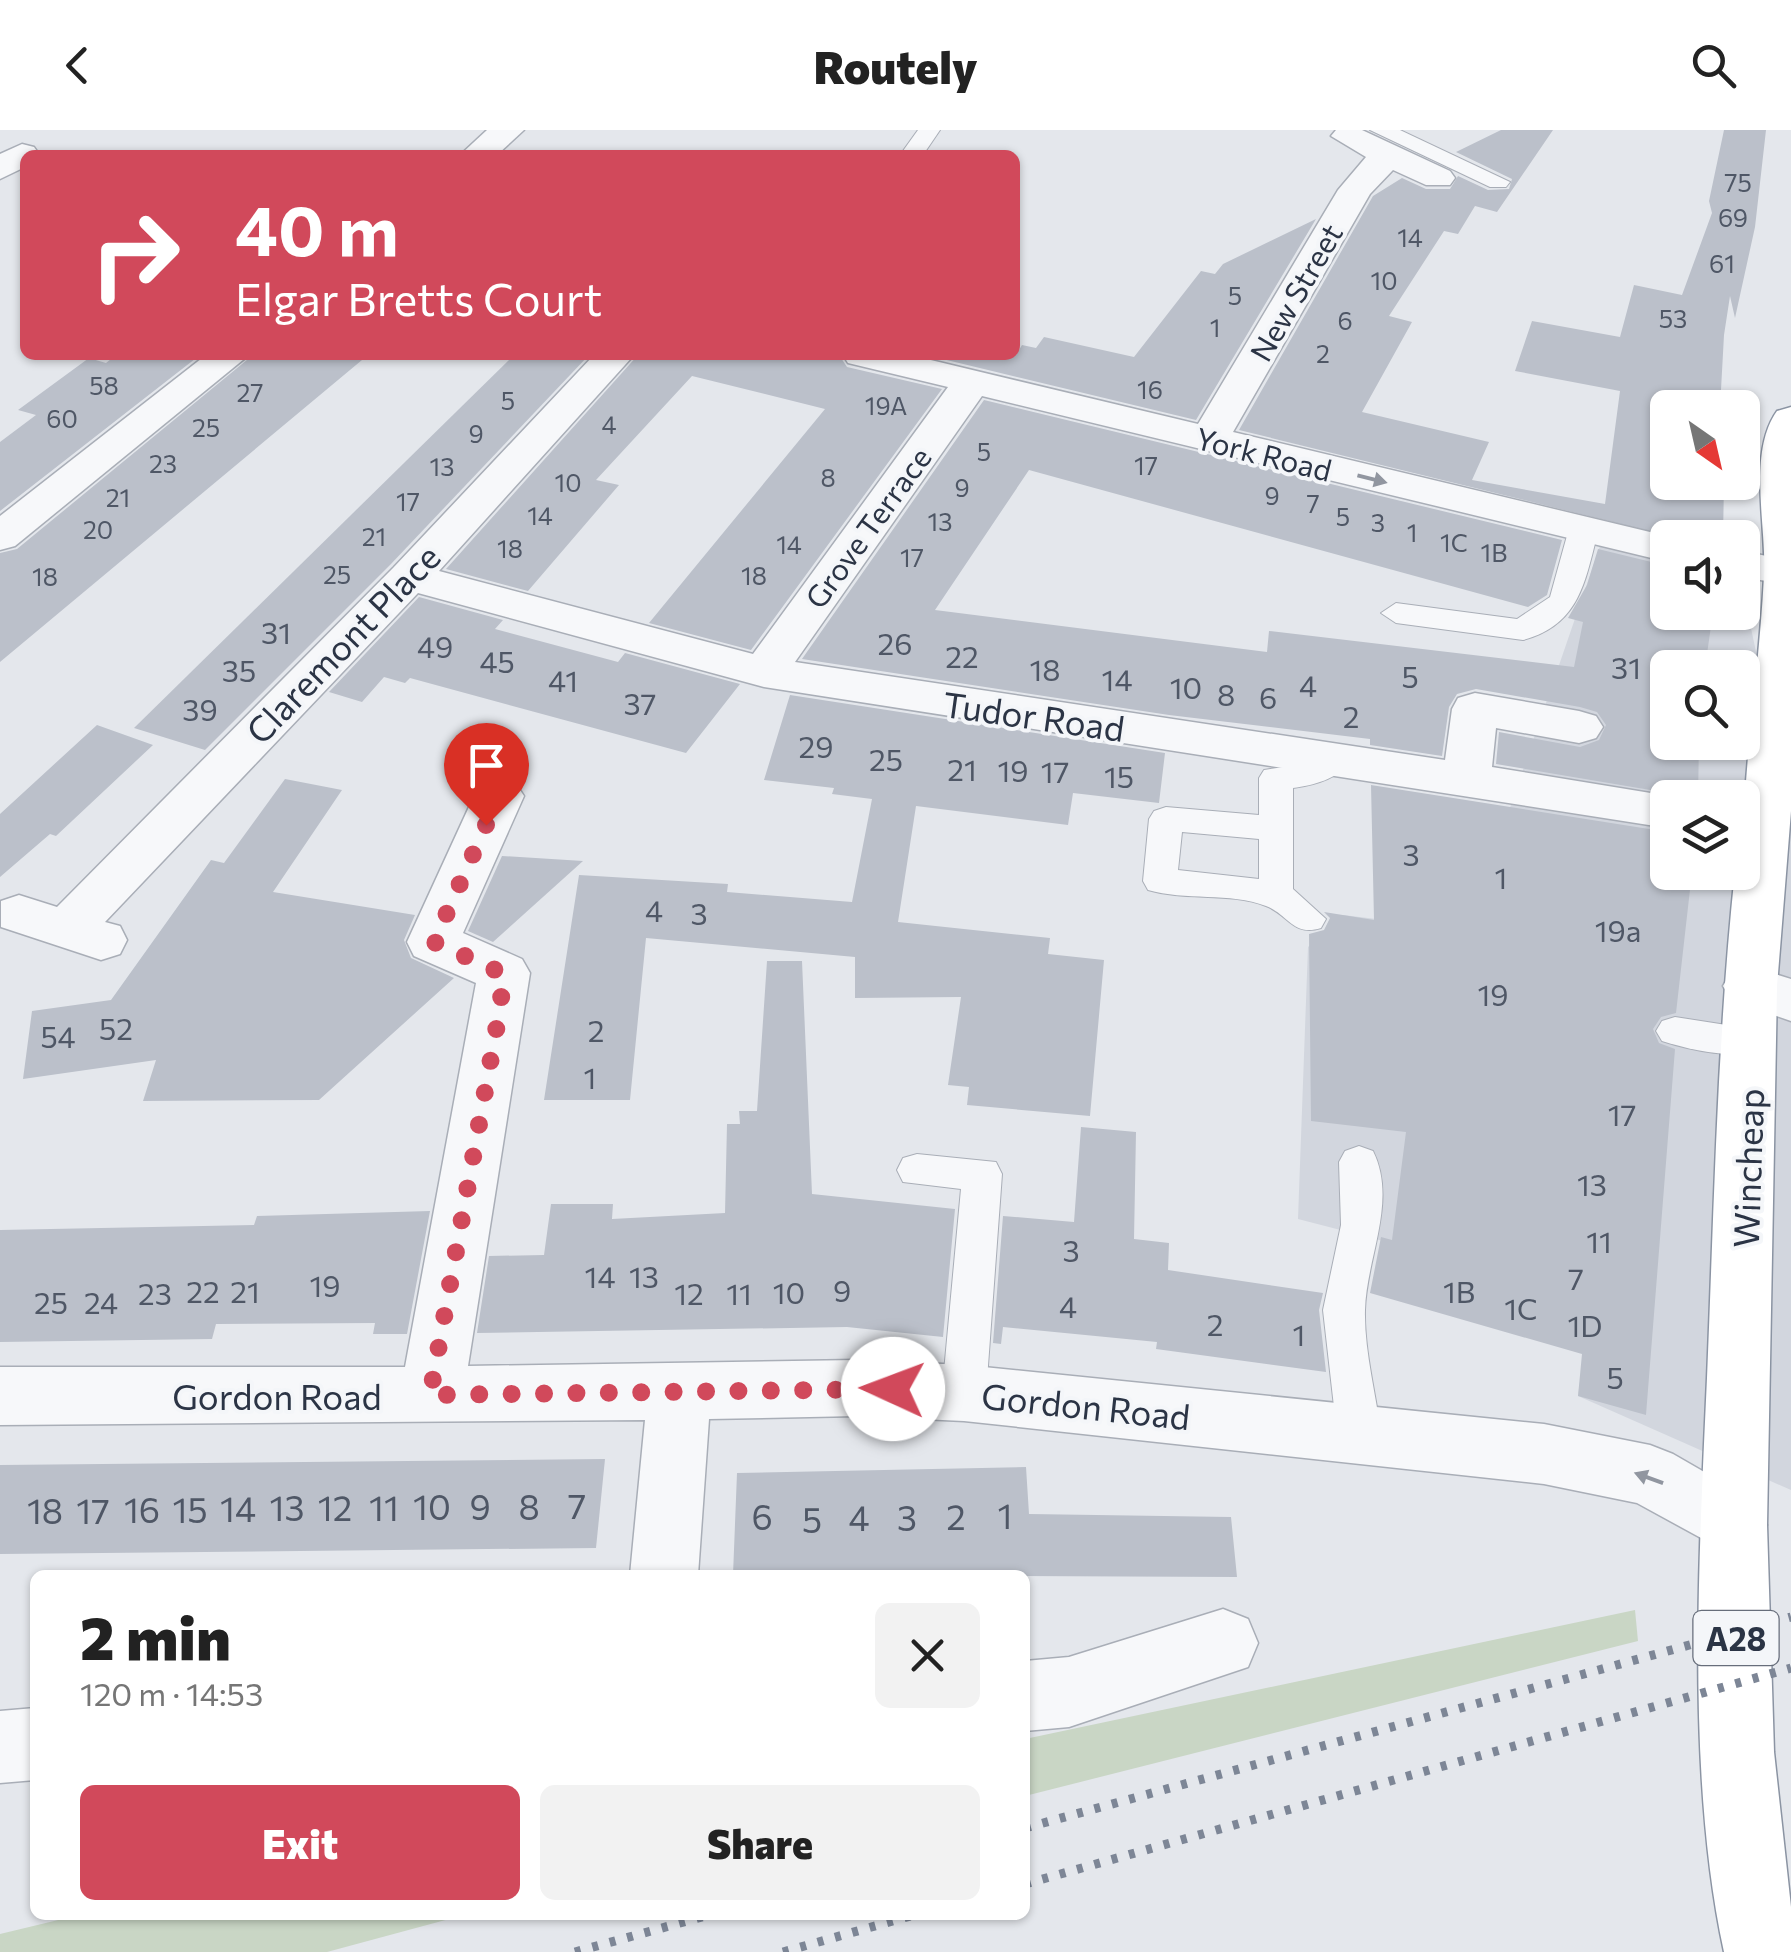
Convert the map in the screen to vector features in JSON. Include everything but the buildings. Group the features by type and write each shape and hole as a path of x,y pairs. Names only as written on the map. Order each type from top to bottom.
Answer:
{"highway":[{"name":"Wincheap","path":"1754,780 1764,569 1791,419"},
{"name":"Wincheap","path":"1754,1940 1738,1752 1734,1525 1752,1041 1771,993 1759,890"}],"street":[{"path":"483,150 507,130"},
{"path":"1384,142 1438,178"},
{"name":"New Street","path":"1209,438 1355,190 1376,166 1384,142"},
{"path":"0,537 224,360"},
{"name":"Claremont Place","path":"63,928 409,577 610,360"},
{"name":"York Road","path":"882,360 1650,545"},
{"name":"Grove Terrace","path":"764,672 971,382"},
{"name":"Tudor Road","path":"409,577 764,672 1650,809"},
{"path":"1467,778 1475,710 1578,727"},
{"path":"430,1395 501,1003 502,973 434,942 499,796"},
{"name":"Gordon Road","path":"0,1396 430,1395 857,1388 964,1393 1544,1454 1650,1475 1734,1525"},
{"path":"664,1570 679,1392"},
{"path":"1030,1696 1069,1692 1222,1643"},
{"path":"0,1747 30,1744"}],"lane":[{"path":"1384,142 1498,182"},
{"path":"1396,613 1523,630 1564,602 1583,532"},
{"path":"1276,894 1276,778 1312,774 1338,758"},
{"path":"1276,828 1166,819 1160,881 1276,894 1308,919"},
{"path":"1676,1031 1752,1041"},
{"path":"1359,1162 1361,1225 1344,1310 1385,1436"},
{"path":"917,1170 982,1174 964,1393"}],"shaded area":[{"path":"1601,543 1650,553 1650,630 1751,630 1756,650 1650,650 1650,760 1760,760 1760,670 1791,815 1791,1490 1578,1396 1592,1295 1298,1219 1308,947 1343,915 1468,930"}],"green space":[{"path":"1635,1610 1638,1641 1030,1795 1030,1738"},
{"path":"58,1920 445,1920 327,1952 0,1952 0,1934"}],"railway":[{"path":"1030,1827 1791,1617"},
{"path":"1030,1883 1791,1668"},
{"path":"575,1952 691,1920"},
{"path":"783,1952 896,1920"}],"route":[{"path":"486,825 434,942 502,973 501,1003 430,1395 893,1389"}]}
